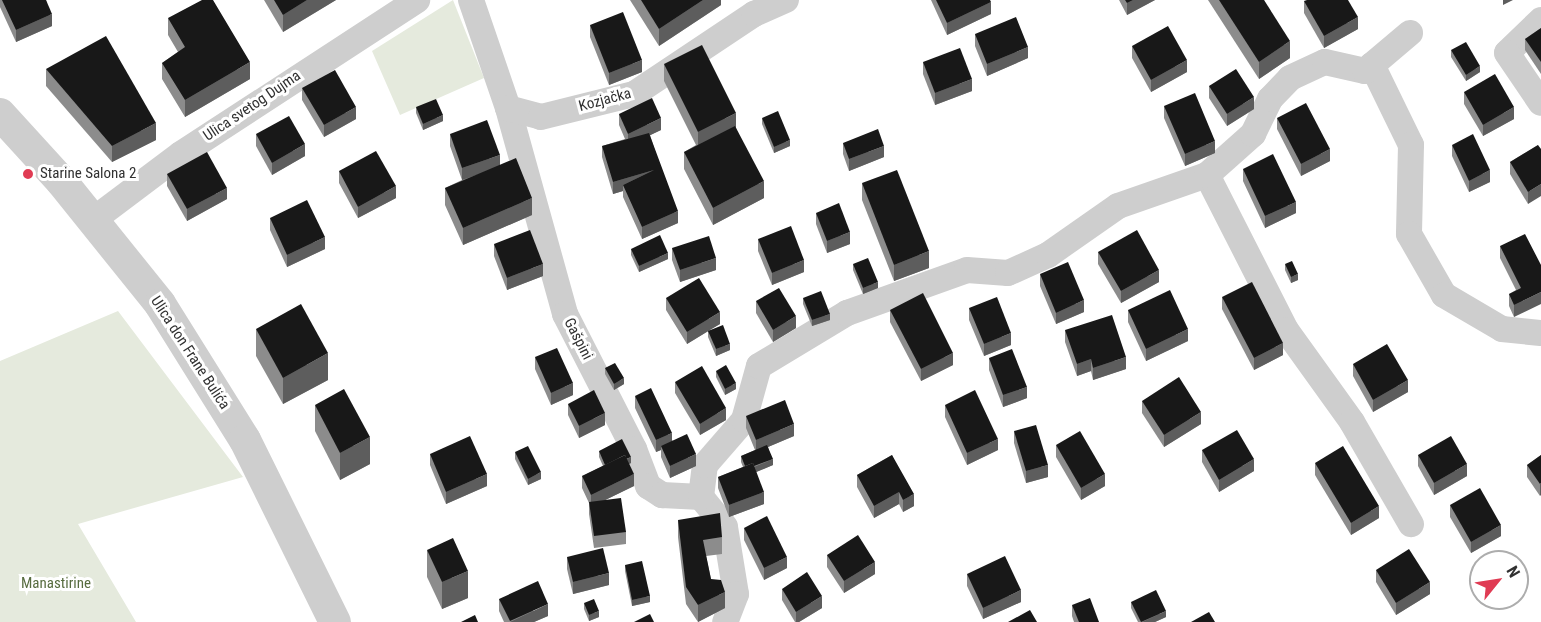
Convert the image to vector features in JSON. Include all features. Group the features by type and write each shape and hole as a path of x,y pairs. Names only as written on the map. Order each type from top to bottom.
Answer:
{"street":[{"name":"Ulica svetog Dujma","path":"93,220 190,147 417,0"},
{"name":"Gašpini","path":"471,0 508,108 565,314 634,449 648,486 662,495 684,493 701,497"},
{"name":"Kozjačka","path":"508,108 541,117 634,94 754,14 786,0"},
{"path":"1541,20 1507,53 1541,104"},
{"path":"725,622 736,594 733,561 725,527 701,497 705,465 744,420 759,366 847,313 967,270 1008,273 1048,255 1119,206 1207,175 1253,134 1270,99 1290,78 1324,62 1365,71 1410,33"},
{"path":"1372,65 1411,145 1409,234 1444,295 1502,329 1541,333"},
{"name":"Ulica don Frane Bulića","path":"0,114 93,220 160,304 245,440 335,622"},
{"path":"1207,175 1286,330 1352,422 1411,524"}],"green space":[{"path":"453,0 484,78 400,115 372,51"},
{"name":"Manastirine","path":"118,311 243,477 78,524 136,622 0,622 0,361"}],"building":[{"path":"2,0 46,0 52,14 16,30"},
{"path":"202,0 213,0 250,62 185,100 162,63 185,47 168,18"},
{"path":"274,0 307,0 283,15"},
{"path":"641,0 703,0 659,29"},
{"path":"936,0 990,0 991,2 947,23"},
{"path":"1219,0 1264,0 1290,41 1259,62"},
{"path":"1348,0 1358,17 1324,36 1304,1"},
{"path":"623,12 642,60 609,73 590,25"},
{"path":"1016,17 1028,47 987,64 975,34"},
{"path":"1168,26 1187,60 1151,80 1132,46"},
{"path":"1541,28 1541,62 1525,39"},
{"path":"106,36 156,123 112,146 46,69"},
{"path":"1466,42 1480,66 1466,75 1451,50"},
{"path":"702,45 736,113 698,132 664,64"},
{"path":"960,48 972,79 935,93 923,62"},
{"path":"1236,69 1254,97 1227,114 1209,86"},
{"path":"335,70 356,107 324,125 302,88"},
{"path":"1495,74 1514,107 1483,125 1464,92"},
{"path":"1195,93 1215,141 1185,154 1164,106"},
{"path":"652,98 661,118 628,134 619,114"},
{"path":"436,99 443,115 423,124 416,107"},
{"path":"1306,103 1330,149 1301,164 1277,118"},
{"path":"778,111 790,140 774,147 762,118"},
{"path":"289,116 305,144 272,163 256,134"},
{"path":"487,120 500,155 462,168 450,134"},
{"path":"735,126 764,181 713,208 684,152"},
{"path":"878,129 884,146 849,159 843,143"},
{"path":"649,133 678,211 642,227 623,185 654,170 613,182 602,146"},
{"path":"1473,134 1490,170 1469,181 1452,145"},
{"path":"1538,145 1541,149 1541,184 1528,192 1510,162"},
{"path":"376,151 396,186 358,207 339,171"},
{"path":"207,152 227,188 187,209 167,174"},
{"path":"1273,154 1296,202 1265,216 1243,169"},
{"path":"516,158 532,198 463,228 445,188"},
{"path":"897,170 929,251 894,265 862,183"},
{"path":"307,200 325,237 287,255 270,218"},
{"path":"839,203 850,232 827,241 816,213"},
{"path":"791,226 804,260 772,273 758,239"},
{"path":"530,230 543,264 507,278 494,244"},
{"path":"1137,230 1159,270 1121,291 1098,252"},
{"path":"1525,234 1541,265 1541,292 1514,305 1509,294 1521,288 1500,246"},
{"path":"660,235 668,253 639,266 631,249"},
{"path":"709,236 716,258 680,270 672,248"},
{"path":"868,258 878,282 863,288 853,264"},
{"path":"1292,261 1298,274 1291,277 1285,264"},
{"path":"1068,262 1084,300 1056,313 1040,274"},
{"path":"699,278 720,312 687,332 666,298"},
{"path":"1252,282 1283,343 1254,358 1222,297"},
{"path":"779,288 796,316 773,330 756,301"},
{"path":"1170,290 1188,329 1146,349 1128,310"},
{"path":"821,291 830,314 812,320 803,298"},
{"path":"923,293 953,353 921,369 890,310"},
{"path":"997,297 1011,333 984,344 969,308"},
{"path":"301,304 328,353 283,378 256,329"},
{"path":"1112,315 1126,357 1093,368 1091,359 1077,364 1065,330"},
{"path":"723,325 730,344 716,349 708,331"},
{"path":"1387,344 1408,380 1373,400 1353,364"},
{"path":"557,348 573,383 551,393 535,357"},
{"path":"1012,349 1027,387 1003,395 989,358"},
{"path":"615,363 624,378 614,384 605,368"},
{"path":"726,365 736,383 725,389 716,371"},
{"path":"702,366 726,408 700,424 675,382"},
{"path":"1179,377 1201,412 1164,435 1142,401"},
{"path":"651,388 672,433 656,440 635,396"},
{"path":"344,389 370,437 340,453 315,405"},
{"path":"594,390 605,413 579,426 568,404"},
{"path":"975,390 998,439 967,453 945,405"},
{"path":"785,400 794,424 756,440 746,416"},
{"path":"1036,425 1048,465 1026,471 1014,431"},
{"path":"1237,430 1254,459 1219,480 1202,450"},
{"path":"1080,431 1105,474 1081,488 1056,445"},
{"path":"687,434 696,454 670,466 661,446"},
{"path":"470,436 487,474 446,492 430,454"},
{"path":"1451,436 1467,464 1434,483 1418,455"},
{"path":"622,439 631,457 626,459 625,455 605,465 599,451"},
{"path":"767,445 773,459 754,466 753,463 745,466 741,456"},
{"path":"528,446 541,472 528,479 515,452"},
{"path":"1343,446 1379,506 1351,523 1315,463"},
{"path":"625,455 634,474 591,495 582,476"},
{"path":"892,455 914,494 903,500 899,492 874,506 857,475"},
{"path":"1541,455 1541,483 1540,484 1527,465"},
{"path":"753,463 764,492 729,505 718,477"},
{"path":"1480,488 1501,525 1471,542 1450,505"},
{"path":"621,498 626,532 594,536 589,502"},
{"path":"720,513 722,537 703,540 711,579 721,580 725,592 698,605 686,587 678,520"},
{"path":"767,516 787,557 764,568 744,528"},
{"path":"858,535 875,562 844,581 827,555"},
{"path":"453,538 468,571 442,582 427,550"},
{"path":"603,548 609,573 573,582 567,557"},
{"path":"1409,549 1430,582 1396,603 1376,570"},
{"path":"1005,556 1021,590 983,608 967,574"},
{"path":"642,561 650,596 632,600 625,565"},
{"path":"807,572 822,596 796,612 782,589"},
{"path":"538,581 548,604 510,621 499,599"},
{"path":"1156,590 1166,611 1141,622 1131,602"},
{"path":"1090,598 1099,622 1079,622 1072,605"},
{"path":"594,599 599,611 589,615 584,603"},
{"path":"1030,610 1037,622 1008,622"},
{"path":"1209,612 1215,622 1191,622"},
{"path":"650,614 654,622 634,622"},
{"path":"475,615 478,622 461,622"}],"place":[{"name":"Starine Salona 2","path":"28,174"}]}
